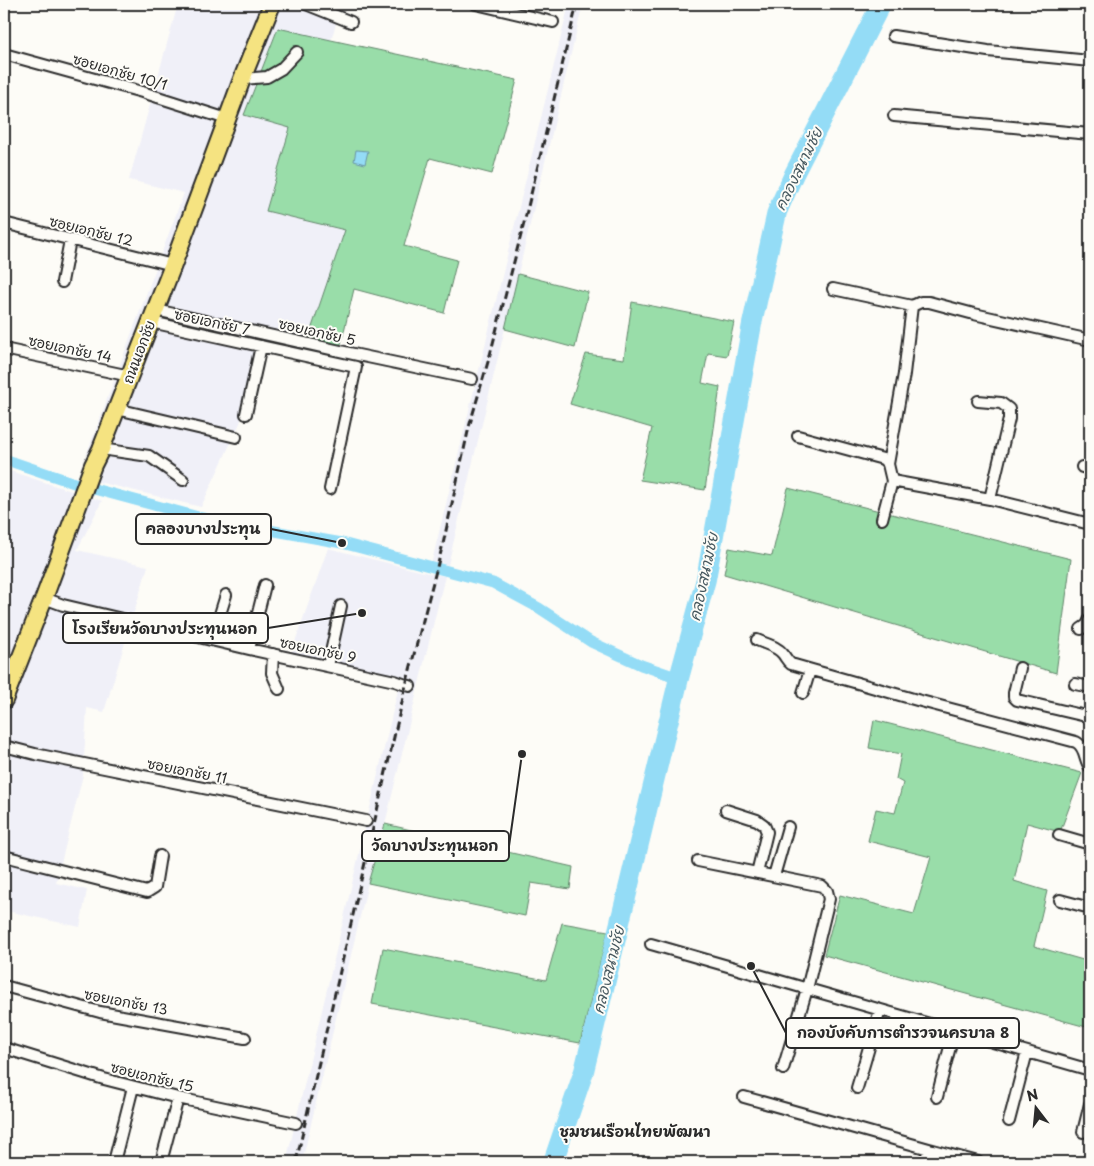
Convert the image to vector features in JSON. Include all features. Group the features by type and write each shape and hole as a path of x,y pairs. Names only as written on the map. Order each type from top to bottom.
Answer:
{"main road":[{"name":"ถนนเอกชัย","path":"4,700 7,684 44,598 93,465 130,376 272,4"}],"street":[{"path":"306,4 351,22"},
{"path":"476,4 553,22"},
{"path":"892,36 988,51 1090,61"},
{"path":"242,80 267,77 281,69 297,52"},
{"name":"ซอยเอกชัย 10/1","path":"4,54 142,92 227,119"},
{"path":"894,116 1090,134"},
{"name":"ซอยเอกชัย 12","path":"4,223 173,265"},
{"path":"62,282 70,240"},
{"path":"833,289 912,306 921,302 929,302 1090,340"},
{"path":"882,519 892,481 888,464 904,374 912,306"},
{"name":"ซอยเอกชัย 7","path":"153,316 261,346 356,368 330,489"},
{"name":"ซอยเอกชัย 5","path":"153,316 472,379"},
{"path":"246,414 261,346"},
{"name":"ซอยเอกชัย 14","path":"4,349 130,376"},
{"path":"978,401 1001,403 1009,409 1009,419 990,499"},
{"path":"117,409 236,436"},
{"path":"798,436 883,459 888,464"},
{"path":"101,449 149,456 183,480"},
{"path":"892,481 990,499 1090,524"},
{"path":"249,649 265,585"},
{"path":"212,640 226,595"},
{"name":"ซอยเอกชัย 9","path":"44,598 63,605 410,686"},
{"path":"328,666 341,606"},
{"path":"1081,629 1087,625 1090,619"},
{"path":"756,640 776,648 783,653 790,664 1076,742 1080,744 1090,767"},
{"path":"273,654 272,674 279,689"},
{"path":"1020,668 1014,693 1014,697 1017,700 1090,717"},
{"path":"803,693 810,670"},
{"path":"1075,684 1090,687"},
{"name":"ซอยเอกชัย 11","path":"4,746 52,758 366,821"},
{"path":"726,810 756,820 764,825 767,832 757,873"},
{"path":"774,876 788,826"},
{"path":"1060,835 1090,844"},
{"path":"4,856 147,892 154,887 160,856"},
{"path":"698,861 822,886 827,891 829,899 808,989 783,1069"},
{"path":"1060,900 1090,908"},
{"path":"650,944 1090,1070"},
{"name":"ซอยเอกชัย 13","path":"4,986 100,1012 245,1038"},
{"path":"857,1088 880,1010"},
{"path":"936,1096 954,1031"},
{"name":"ซอยเอกชัย 15","path":"4,1048 133,1087 296,1123"},
{"path":"1009,1121 1027,1052"},
{"path":"114,1162 133,1087"},
{"path":"744,1097 928,1150 978,1162"},
{"path":"161,1162 178,1098"},
{"path":"1082,1132 1090,1104"},
{"path":"925,1162 928,1150"}],"shaded area":[{"path":"178,4 342,4 331,40 278,28 244,115 290,128 267,211 345,230 308,339 268,330 240,423 201,507 78,477 184,193 129,180"},
{"path":"569,4 583,4 448,565 432,561"},
{"path":"7,470 102,501 77,550 148,566 104,712 87,708 83,775 56,883 87,890 80,927 7,911 4,920 4,481"},
{"path":"328,548 445,576 385,824 368,883 302,1162 286,1162 401,677 291,653"}],"green space":[{"path":"278,28 517,80 492,174 430,158 404,246 457,260 444,313 354,289 340,348 308,339 345,230 266,211 290,128 244,115"},
{"path":"518,274 588,292 575,348 505,329"},
{"path":"632,302 734,322 727,356 708,353 702,383 720,387 705,490 640,480 652,428 570,404 586,354 624,359"},
{"path":"788,488 1071,559 1056,673 724,574 729,548 772,556"},
{"path":"874,720 1082,773 1060,832 1027,823 1014,881 1047,891 1034,946 1090,962 1090,1028 824,955 840,895 914,914 931,857 868,841 876,809 895,813 903,783 896,779 901,754 869,748"},
{"path":"385,824 573,867 570,889 531,883 525,916 368,883"},
{"path":"562,923 608,931 580,1043 372,1004 383,948 546,980"}],"water":[{"path":"356,150 368,151 365,164 354,161"}],"waterway":[{"name":"คลองสนามชัย","path":"553,1162 584,1071 679,678 706,579 752,324 777,212 794,174 881,4"},
{"path":"4,459 83,486 202,518 342,543 493,583 539,608 591,642 641,665 679,678"}],"railway":[{"path":"296,1162 406,685 443,544 469,427 490,355 524,223 577,4"}],"place":[{"name":"คลองบางประทุน","path":"342,543"},
{"name":"โรงเรียนวัดบางประทุนนอก","path":"362,613"},
{"name":"วัดบางประทุนนอก","path":"522,754"},
{"name":"กองบังคับการตำรวจนครบาล 8","path":"751,966"}],"district":[{"name":"ชุมชนเรือนไทยพัฒนา","path":"635,1132"}]}
